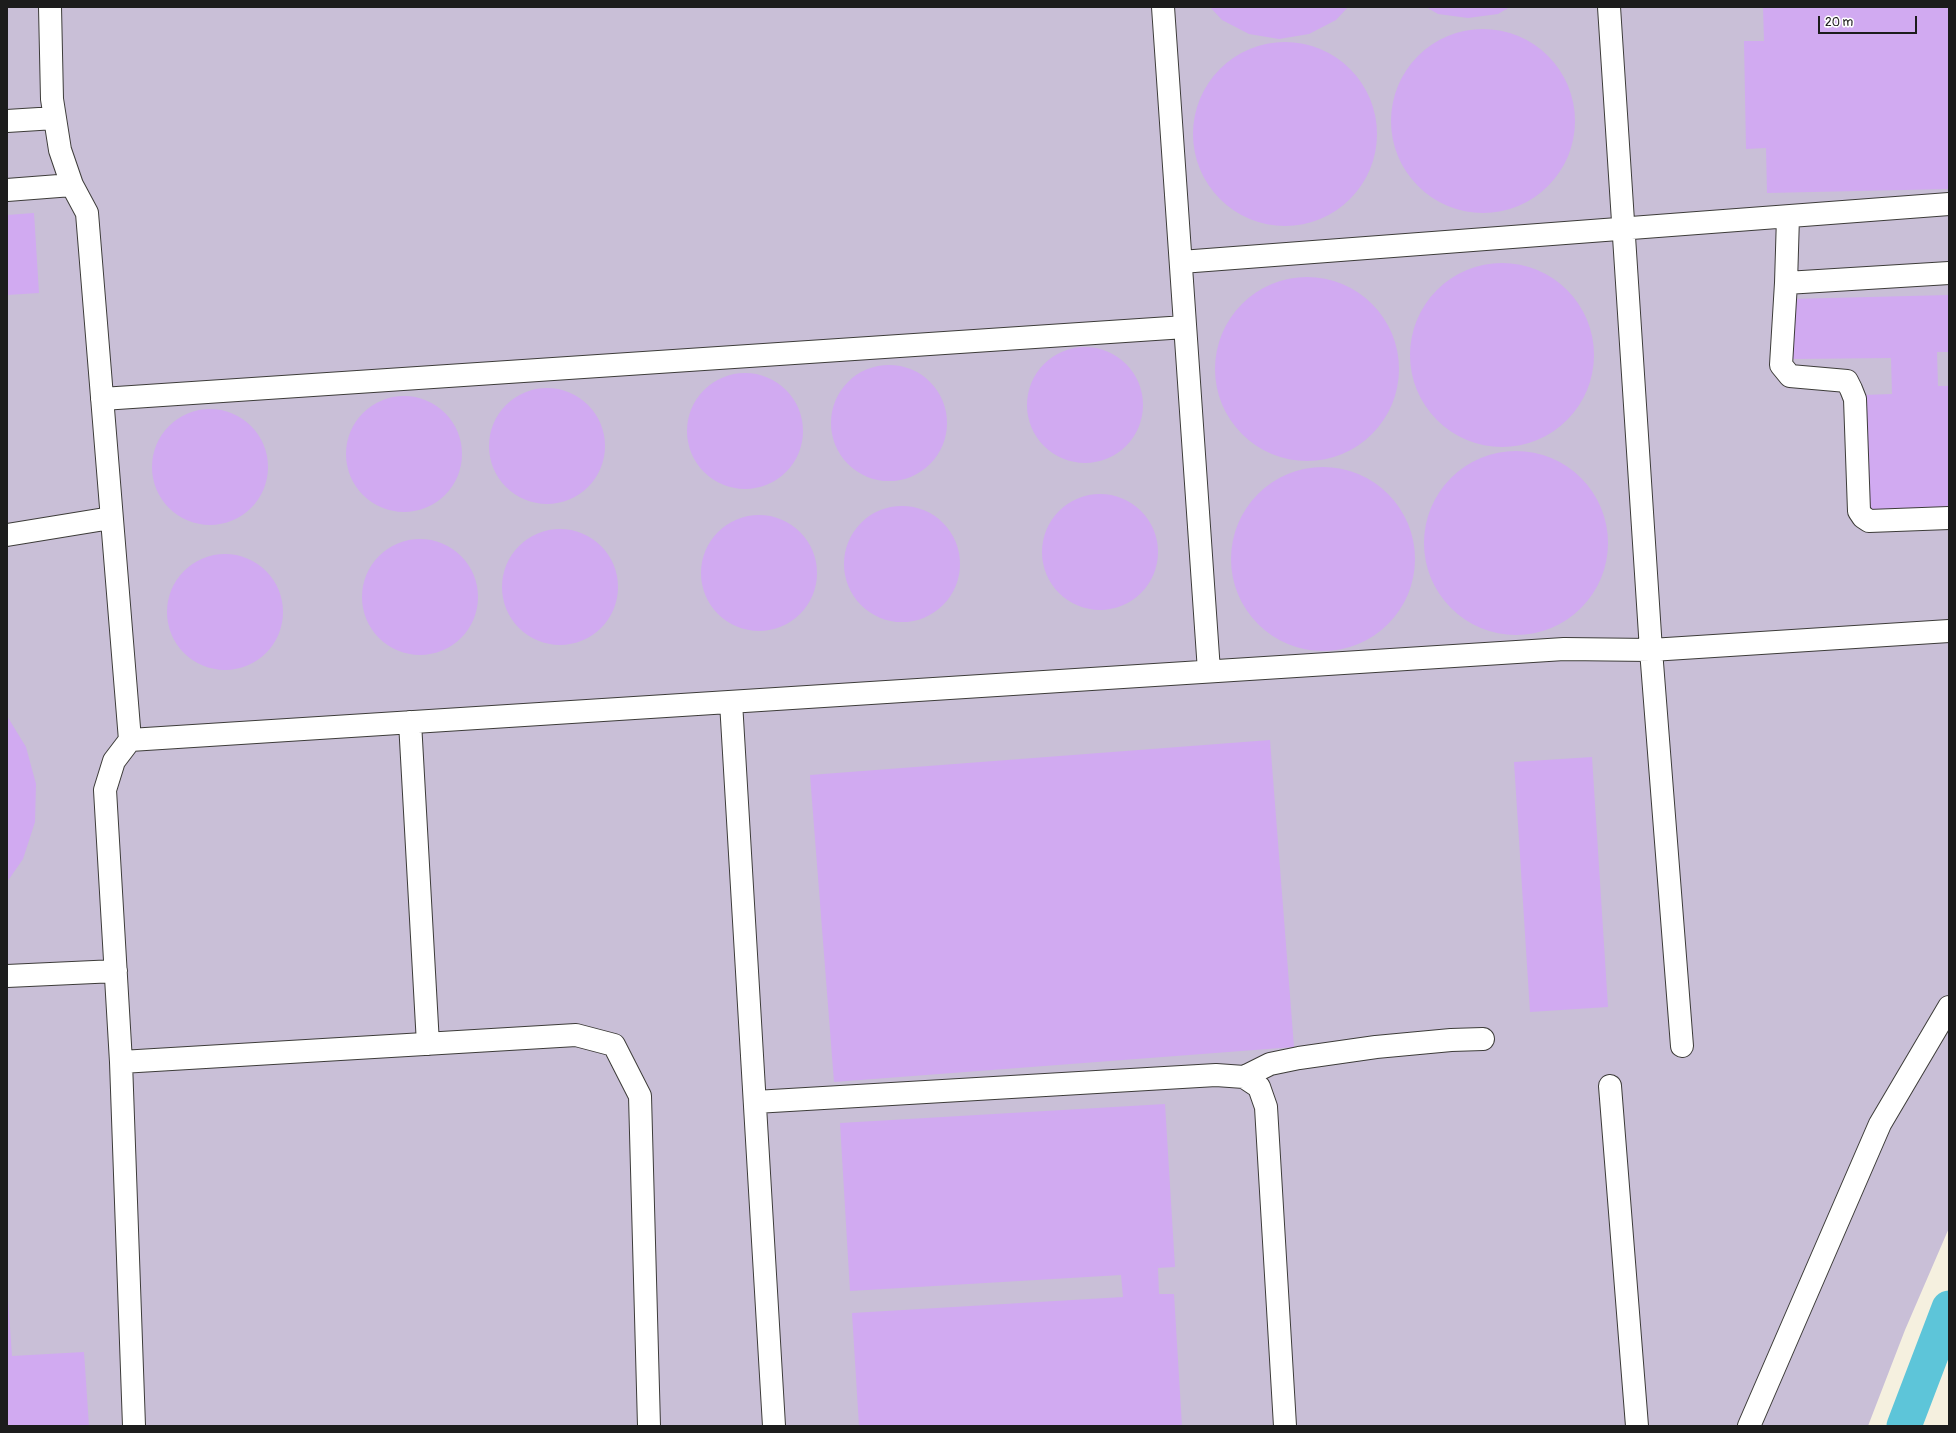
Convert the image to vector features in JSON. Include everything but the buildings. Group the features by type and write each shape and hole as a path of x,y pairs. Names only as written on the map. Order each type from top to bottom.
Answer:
{"lane":[{"path":"50,7 52,100 60,150 72,185 87,213 130,740 114,761 105,790 121,1062 134,1426"},
{"path":"1163,7 1209,671"},
{"path":"1609,7 1651,650 1682,1046"},
{"path":"7,121 55,118"},
{"path":"7,190 72,185"},
{"path":"1181,262 1949,204"},
{"path":"1788,217 1781,365 1790,376 1847,381 1855,399 1859,512 1869,521 1949,518"},
{"path":"1786,283 1949,273"},
{"path":"102,399 1185,327"},
{"path":"7,535 111,518"},
{"path":"130,740 1564,649 1651,650 1949,631"},
{"path":"731,702 774,1426"},
{"path":"410,722 428,1044"},
{"path":"7,976 116,971"},
{"path":"1749,1426 1880,1124 1949,1007"},
{"path":"121,1062 576,1035 614,1045 640,1096 649,1426"},
{"path":"1244,1077 1270,1064 1299,1058 1391,1046 1451,1040 1483,1039"},
{"path":"755,1102 1216,1074 1244,1077 1259,1087 1266,1107 1284,1426"},
{"path":"1610,1086 1637,1426"}],"shaded area":[{"path":"7,7 1949,7 1949,1228 1905,1330 1868,1426 7,1426"}],"waterway":[{"path":"1904,1426 1949,1308"}]}
